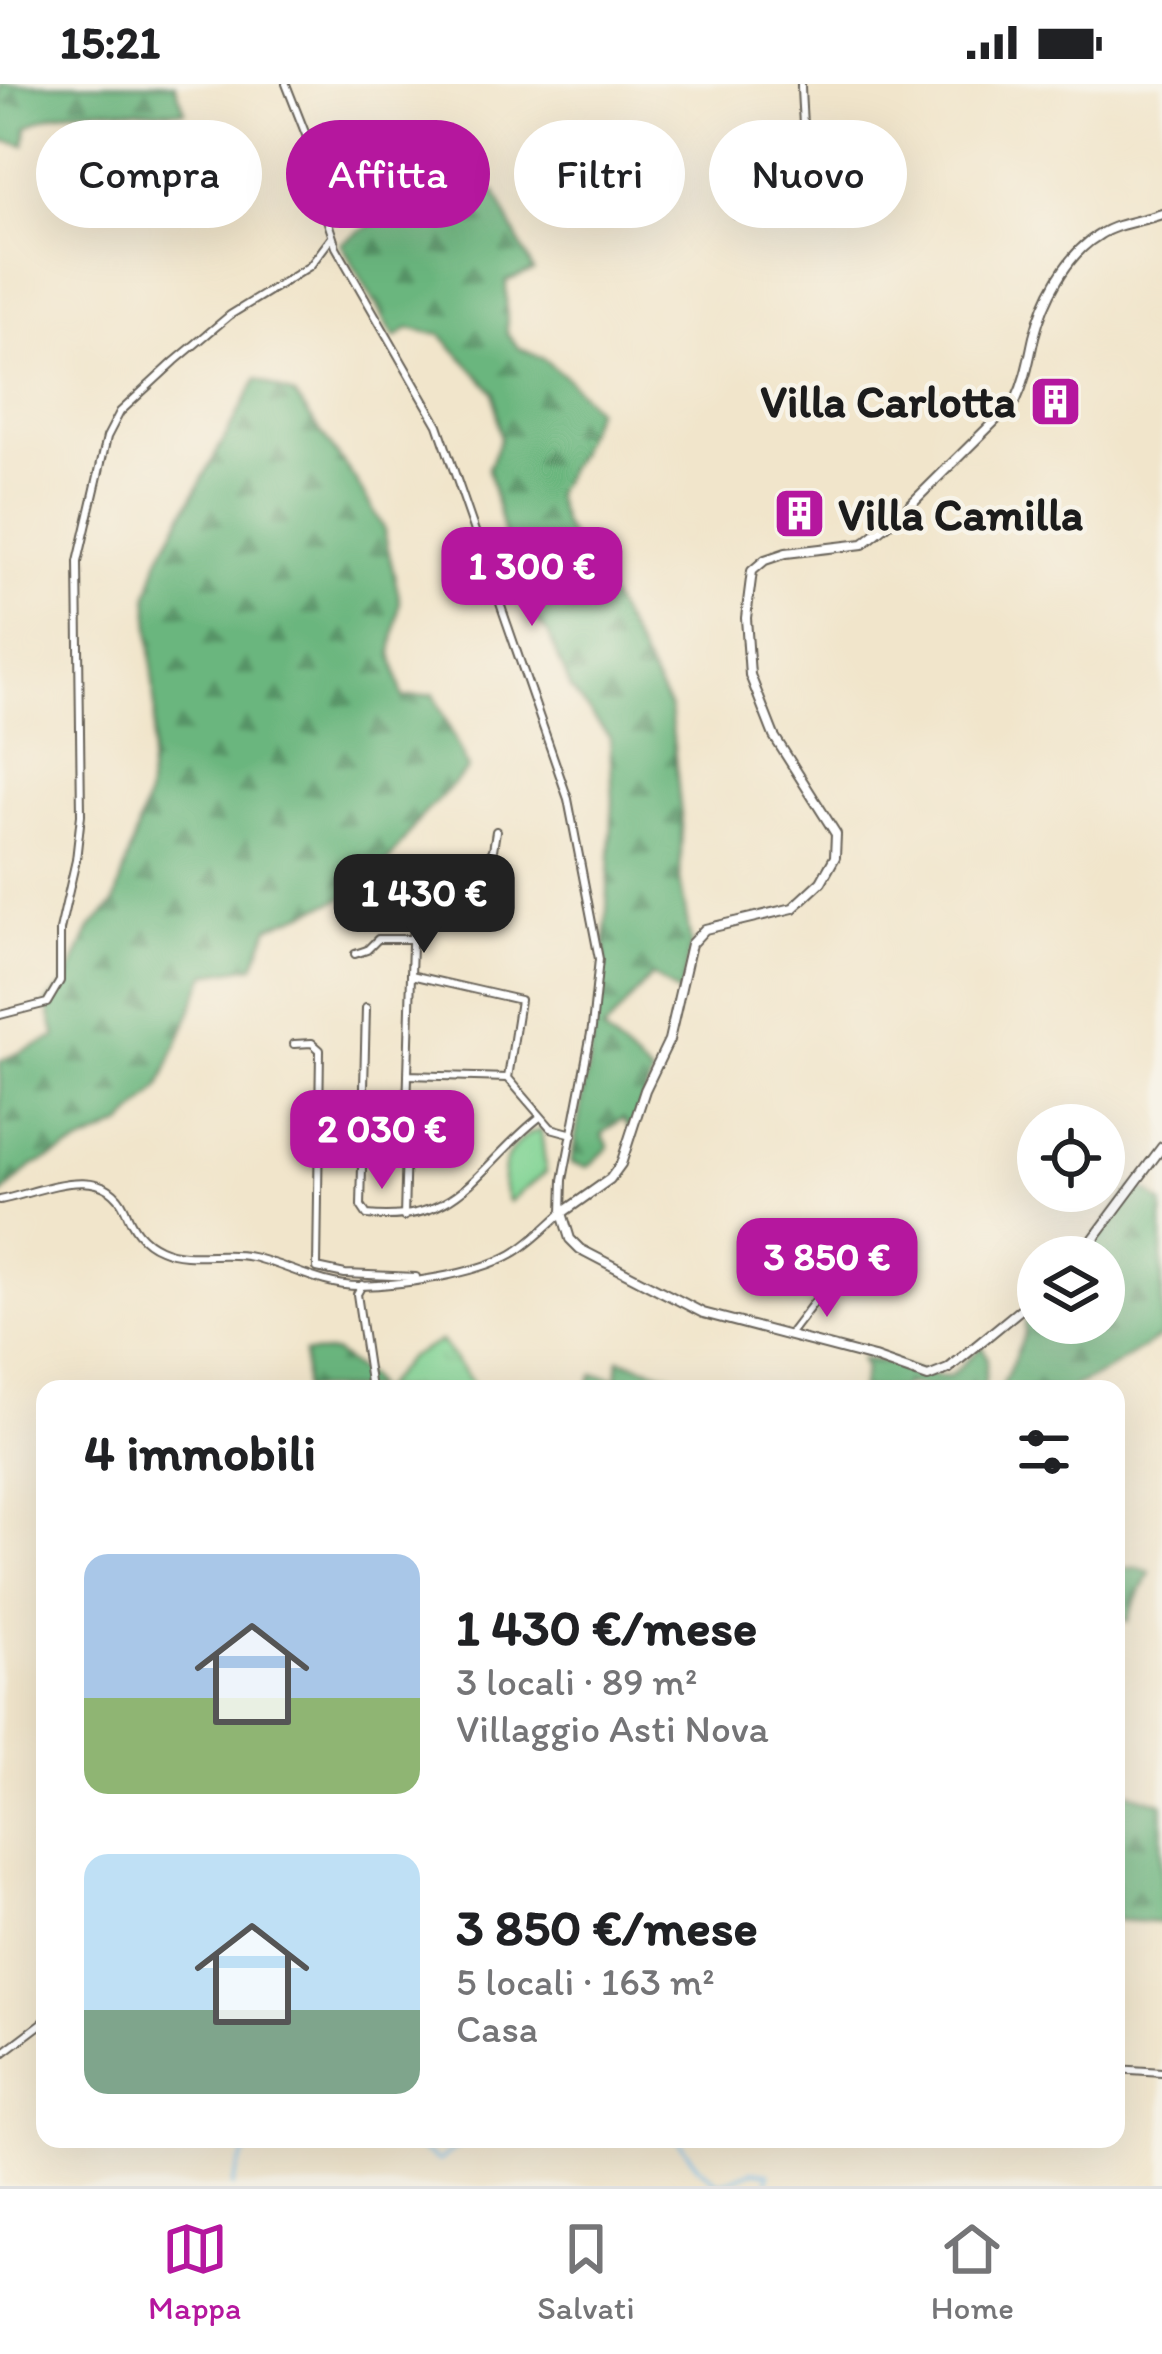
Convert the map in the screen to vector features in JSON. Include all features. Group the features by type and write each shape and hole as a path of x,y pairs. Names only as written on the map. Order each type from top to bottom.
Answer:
{"street":[{"path":"286,84 314,157 332,237 438,425 568,799 599,959 592,1028 563,1180 562,1213 570,1239 616,1270 703,1313 933,1377 1017,1311"},
{"path":"801,84 801,120"},
{"path":"0,1200 68,1182 93,1182 113,1192 137,1233 161,1250 247,1256 324,1279 365,1284 419,1279 498,1261 524,1247 610,1179 621,1164 645,1090 669,1040 692,944 705,928 793,908 821,882 835,857 836,834 774,736 751,675 746,618 752,571 765,560 786,553 862,544 902,513 1016,400 1046,304 1075,257 1102,232 1162,214"},
{"path":"0,1015 47,1003 60,981 60,930 81,815 79,562 107,437 120,412 175,361 230,315 310,266 332,237"},
{"path":"404,1216 414,886 422,874 466,872 484,866 496,831"},
{"path":"355,954 368,950 378,939 413,939"},
{"path":"411,975 520,1000 508,1078"},
{"path":"366,1008 361,1206 367,1215 404,1216 452,1200 478,1181 517,1136 541,1117"},
{"path":"294,1044 311,1043 320,1050 317,1268 419,1279"},
{"path":"408,1075 508,1078 551,1129 573,1133"},
{"path":"1096,1236 1162,1148"},
{"path":"789,1336 831,1280"},
{"path":"365,1284 357,1294 369,1380"},
{"path":"0,2055 36,2028"},
{"path":"1125,2070 1162,2072"}],"green space":[{"path":"0,84 175,84 185,111 84,109 36,120 27,127 25,145 0,140"},
{"path":"490,190 495,191 533,271 506,281 507,334 519,348 566,377 595,409 554,493 563,525 610,597 670,709 682,825 680,879 691,944 680,995 652,975 603,1032 652,1076 631,1130 623,1118 602,1134 609,1147 588,1167 571,1163 603,980 613,802 610,738 571,689 548,633 520,601 488,468 500,439 494,392 441,335 409,328 395,338 341,243 366,228 490,228"},
{"path":"257,379 295,396 383,527 400,601 392,653 403,698 434,694 468,769 421,817 388,862 348,896 269,927 254,966 206,974 159,1089 123,1125 31,1167 0,1196 0,1061 56,1037 47,1003 65,984 91,927 114,904 147,798 155,714 148,595 159,558"},
{"path":"541,1130 546,1172 509,1202 503,1180 507,1158 521,1140"},
{"path":"1133,1186 1149,1192 1162,1204 1162,1336 1088,1380 1005,1380 1020,1344 1125,1344 1125,1236 1096,1236 1114,1212 1125,1212 1125,1197"},
{"path":"441,1341 470,1380 389,1380 408,1358"},
{"path":"982,1346 987,1358 985,1380 862,1380 865,1370 860,1359 926,1374 949,1377"},
{"path":"334,1352 370,1380 304,1380 304,1353"},
{"path":"619,1359 678,1380 590,1380 593,1374 617,1379"},
{"path":"1125,1569 1150,1572 1128,1621 1125,1620"},
{"path":"1125,1791 1162,1803 1162,1923 1125,1921"}],"waterway":[{"path":"232,2186 252,2148"},
{"path":"419,2148 439,2161 457,2148"},
{"path":"684,2148 720,2184 753,2171 769,2173 767,2186"}],"place":[{"name":"Villa Carlotta","path":"1055,401"},
{"name":"Villa Camilla","path":"799,514"}]}
